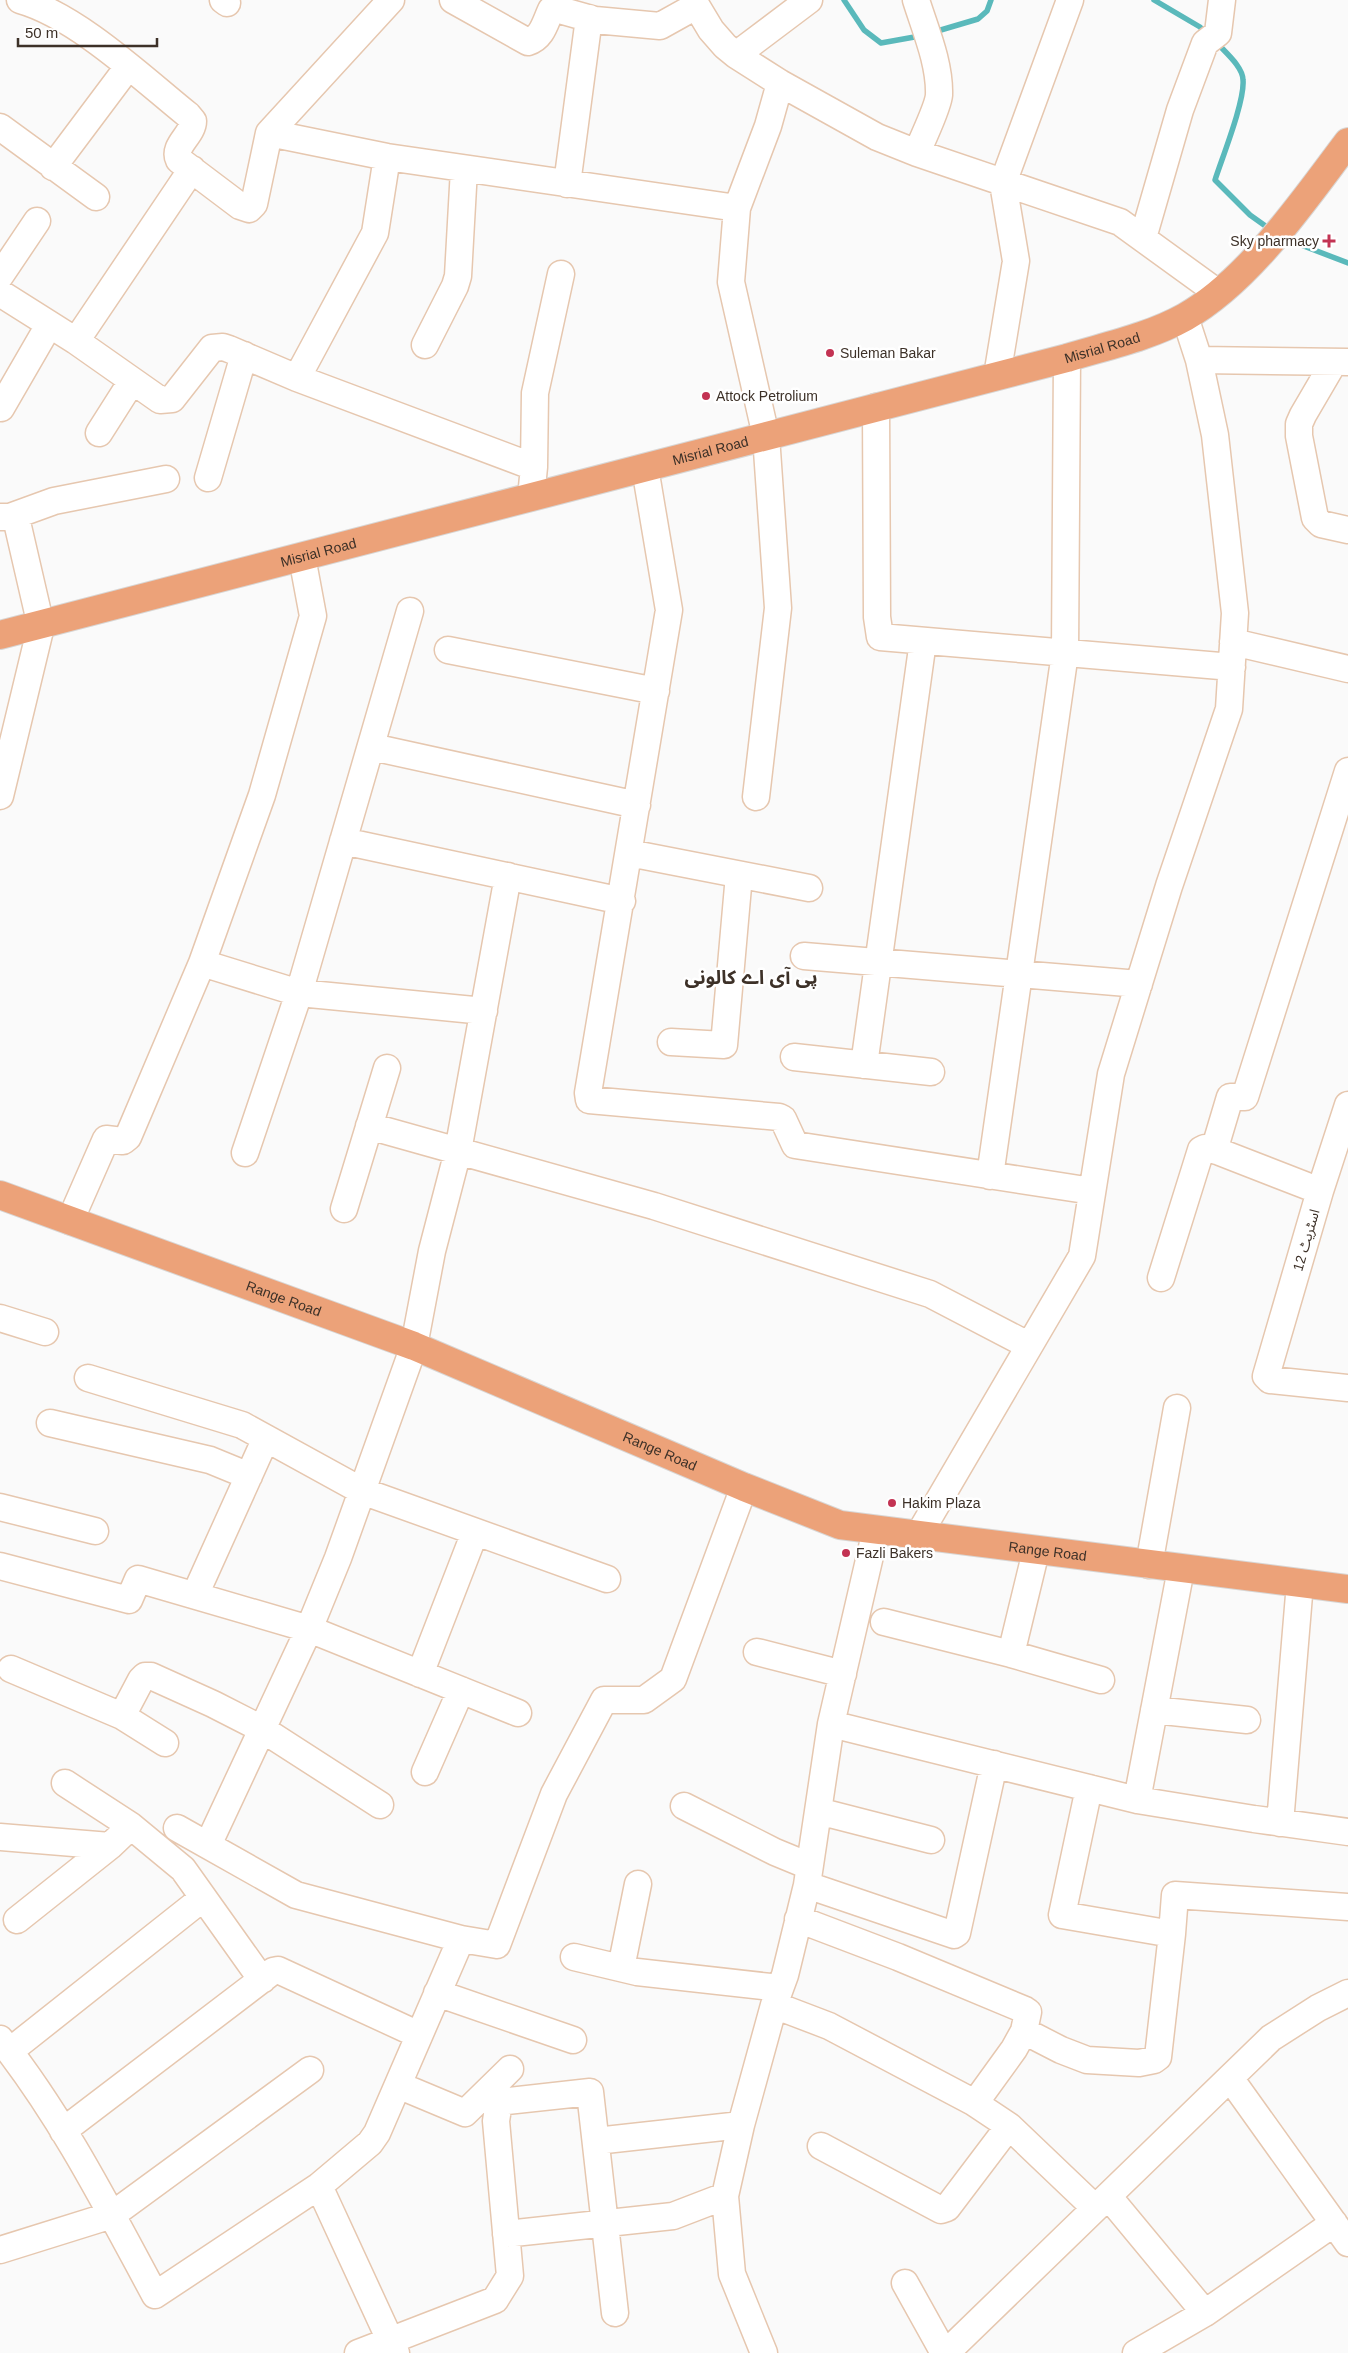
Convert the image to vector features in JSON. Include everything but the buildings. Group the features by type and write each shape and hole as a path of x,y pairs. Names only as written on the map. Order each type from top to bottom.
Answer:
{"main road":[{"name":"Misrial Road","path":"0,635 41,626 1067,358 1142,336 1185,317 1218,293 1248,265 1293,214 1348,142"},
{"name":"Range Road","path":"0,1196 414,1346 744,1487 840,1525 1348,1589"}],"street":[{"path":"20,0 36,4 77,27 193,121 193,128 177,153 179,160 240,206 249,209 254,204 269,134 390,0"},
{"path":"453,0 528,42 535,40 540,35 553,5 589,18 643,26 660,26 695,3 711,30 736,55 780,83 877,137 917,153 1120,222 1218,293"},
{"path":"916,0 927,34 936,72 939,96 917,153"},
{"path":"997,376 1016,261 1003,182 1070,0"},
{"path":"1144,238 1180,110 1212,38 1222,0"},
{"path":"736,55 801,3"},
{"path":"567,184 589,18"},
{"path":"53,167 128,67"},
{"path":"756,797 778,608 766,436 731,282 737,208 768,126 780,83"},
{"path":"0,127 96,198"},
{"path":"269,134 387,158 737,208"},
{"path":"297,378 375,233 387,158"},
{"path":"426,345 458,276 464,169"},
{"path":"76,341 192,170"},
{"path":"0,276 37,221"},
{"path":"531,497 534,467 534,393 561,274"},
{"path":"0,293 76,341 153,396 166,400 172,399 212,348 223,347 297,378 534,467"},
{"path":"918,1536 1082,1256 1111,1074 1229,709 1235,613 1215,435 1199,360 1185,317"},
{"path":"1,408 49,325"},
{"path":"208,478 244,355"},
{"path":"990,1176 1065,653 1067,358"},
{"path":"1199,360 1341,362"},
{"path":"1341,362 1303,415 1299,424 1299,436 1315,518 1321,524 1348,530"},
{"path":"99,433 132,381"},
{"path":"876,407 877,617 880,637 1065,653 1232,655 1348,669"},
{"path":"645,468 669,610 622,901 588,1093 589,1100 780,1117 783,1119 795,1146 1092,1191"},
{"path":"5,517 54,501 166,479"},
{"path":"0,796 41,626 17,522 5,517"},
{"path":"70,1222 106,1139 123,1141 128,1137 202,963 262,795 313,616 302,557"},
{"path":"245,1154 299,993 410,611"},
{"path":"864,1065 923,641"},
{"path":"448,650 656,691"},
{"path":"372,747 637,805"},
{"path":"1217,1151 1216,1144 1230,1097 1245,1098 1347,776"},
{"path":"343,841 622,901"},
{"path":"629,853 809,888"},
{"path":"671,1042 724,1045 739,875"},
{"path":"208,1845 309,1629 338,1558 414,1346 432,1251 458,1151 508,876"},
{"path":"804,956 1139,984"},
{"path":"202,963 299,993 484,1011"},
{"path":"794,1057 931,1072"},
{"path":"344,1209 387,1068"},
{"name":"اسٹریٹ 12","path":"1348,1105 1320,1191 1266,1376 1270,1380 1348,1388"},
{"path":"369,1126 654,1206 930,1294 1028,1346"},
{"path":"1161,1278 1201,1150 1206,1148 1217,1151 1320,1191"},
{"path":"0,1318 45,1332"},
{"path":"88,1378 242,1425 265,1440 362,1491 607,1579"},
{"path":"1148,1565 1177,1408"},
{"path":"50,1423 210,1460 249,1476"},
{"path":"195,1595 265,1440"},
{"path":"177,1828 296,1895 461,1939 496,1945 554,1794 604,1700 644,1700 672,1679 744,1487"},
{"path":"0,1507 95,1531"},
{"path":"764,2353 732,2274 725,2196 740,2125 777,1997 808,1876 832,1724 876,1530"},
{"path":"420,1674 475,1532"},
{"path":"1011,1654 1036,1551"},
{"path":"0,1566 129,1600 138,1579 195,1595 309,1629 518,1714"},
{"path":"1136,1800 1181,1569"},
{"path":"1280,1823 1300,1584"},
{"path":"884,1622 1011,1654 1102,1680"},
{"path":"757,1652 843,1674"},
{"path":"11,1669 122,1716 165,1743"},
{"path":"122,1716 141,1680 145,1676 151,1676 212,1704 262,1730 380,1804"},
{"path":"425,1772 461,1690"},
{"path":"1154,1710 1247,1720"},
{"path":"832,1724 1136,1800 1348,1832"},
{"path":"684,1806 808,1876 954,1935 957,1932 994,1764"},
{"path":"65,1783 130,1826 183,1869 262,1980"},
{"path":"1089,1788 1062,1915 1172,1934"},
{"path":"818,1811 931,1840"},
{"path":"17,1920 110,1846 130,1826"},
{"path":"0,1837 110,1846"},
{"path":"621,1968 638,1884"},
{"path":"1024,2031 1060,2050 1087,2060 1139,2063 1154,2060 1158,2056 1175,1895 1348,1907"},
{"path":"203,1898 5,2045 63,2132 156,2295 319,2186 370,2143 377,2133 461,1939"},
{"path":"798,1919 898,1957 1028,2012 1024,2031 1014,2049 975,2103"},
{"path":"574,1956 637,1972 777,1997 975,2103 1009,2126 1101,2202 1205,2313"},
{"path":"63,2132 262,1980 272,1970 278,1970 419,2035"},
{"path":"437,1993 573,2040"},
{"path":"906,2283 945,2353 1271,2038 1318,2008 1348,1993"},
{"path":"398,2085 465,2113 510,2069"},
{"path":"0,2250 112,2215 310,2070"},
{"path":"1139,2352 1341,2233 1230,2078"},
{"path":"358,2353 393,2347 495,2300 510,2276 496,2121 499,2102 590,2092 614,2313"},
{"path":"596,2141 740,2125"},
{"path":"821,2146 941,2210 946,2208 1009,2126"},
{"path":"319,2186 393,2347"},
{"path":"506,2234 605,2225 673,2216 725,2196"}],"waterway":[{"path":"844,0 864,30 881,43 920,36"},
{"path":"934,32 978,19 987,11 991,0"},
{"path":"1154,0 1200,27 1206,34"},
{"path":"1217,43 1240,70 1243,89 1237,115 1215,180 1250,215 1271,230"},
{"path":"1283,238 1348,263"}],"place":[{"name":"Sky pharmacy","path":"1329,241"},
{"name":"Suleman Bakar","path":"830,353"},
{"name":"Attock Petrolium","path":"706,396"},
{"name":"Hakim Plaza","path":"892,1503"},
{"name":"Fazli Bakers","path":"846,1553"}],"district":[{"name":"پی آی اے کالونی","path":"751,977"}]}
